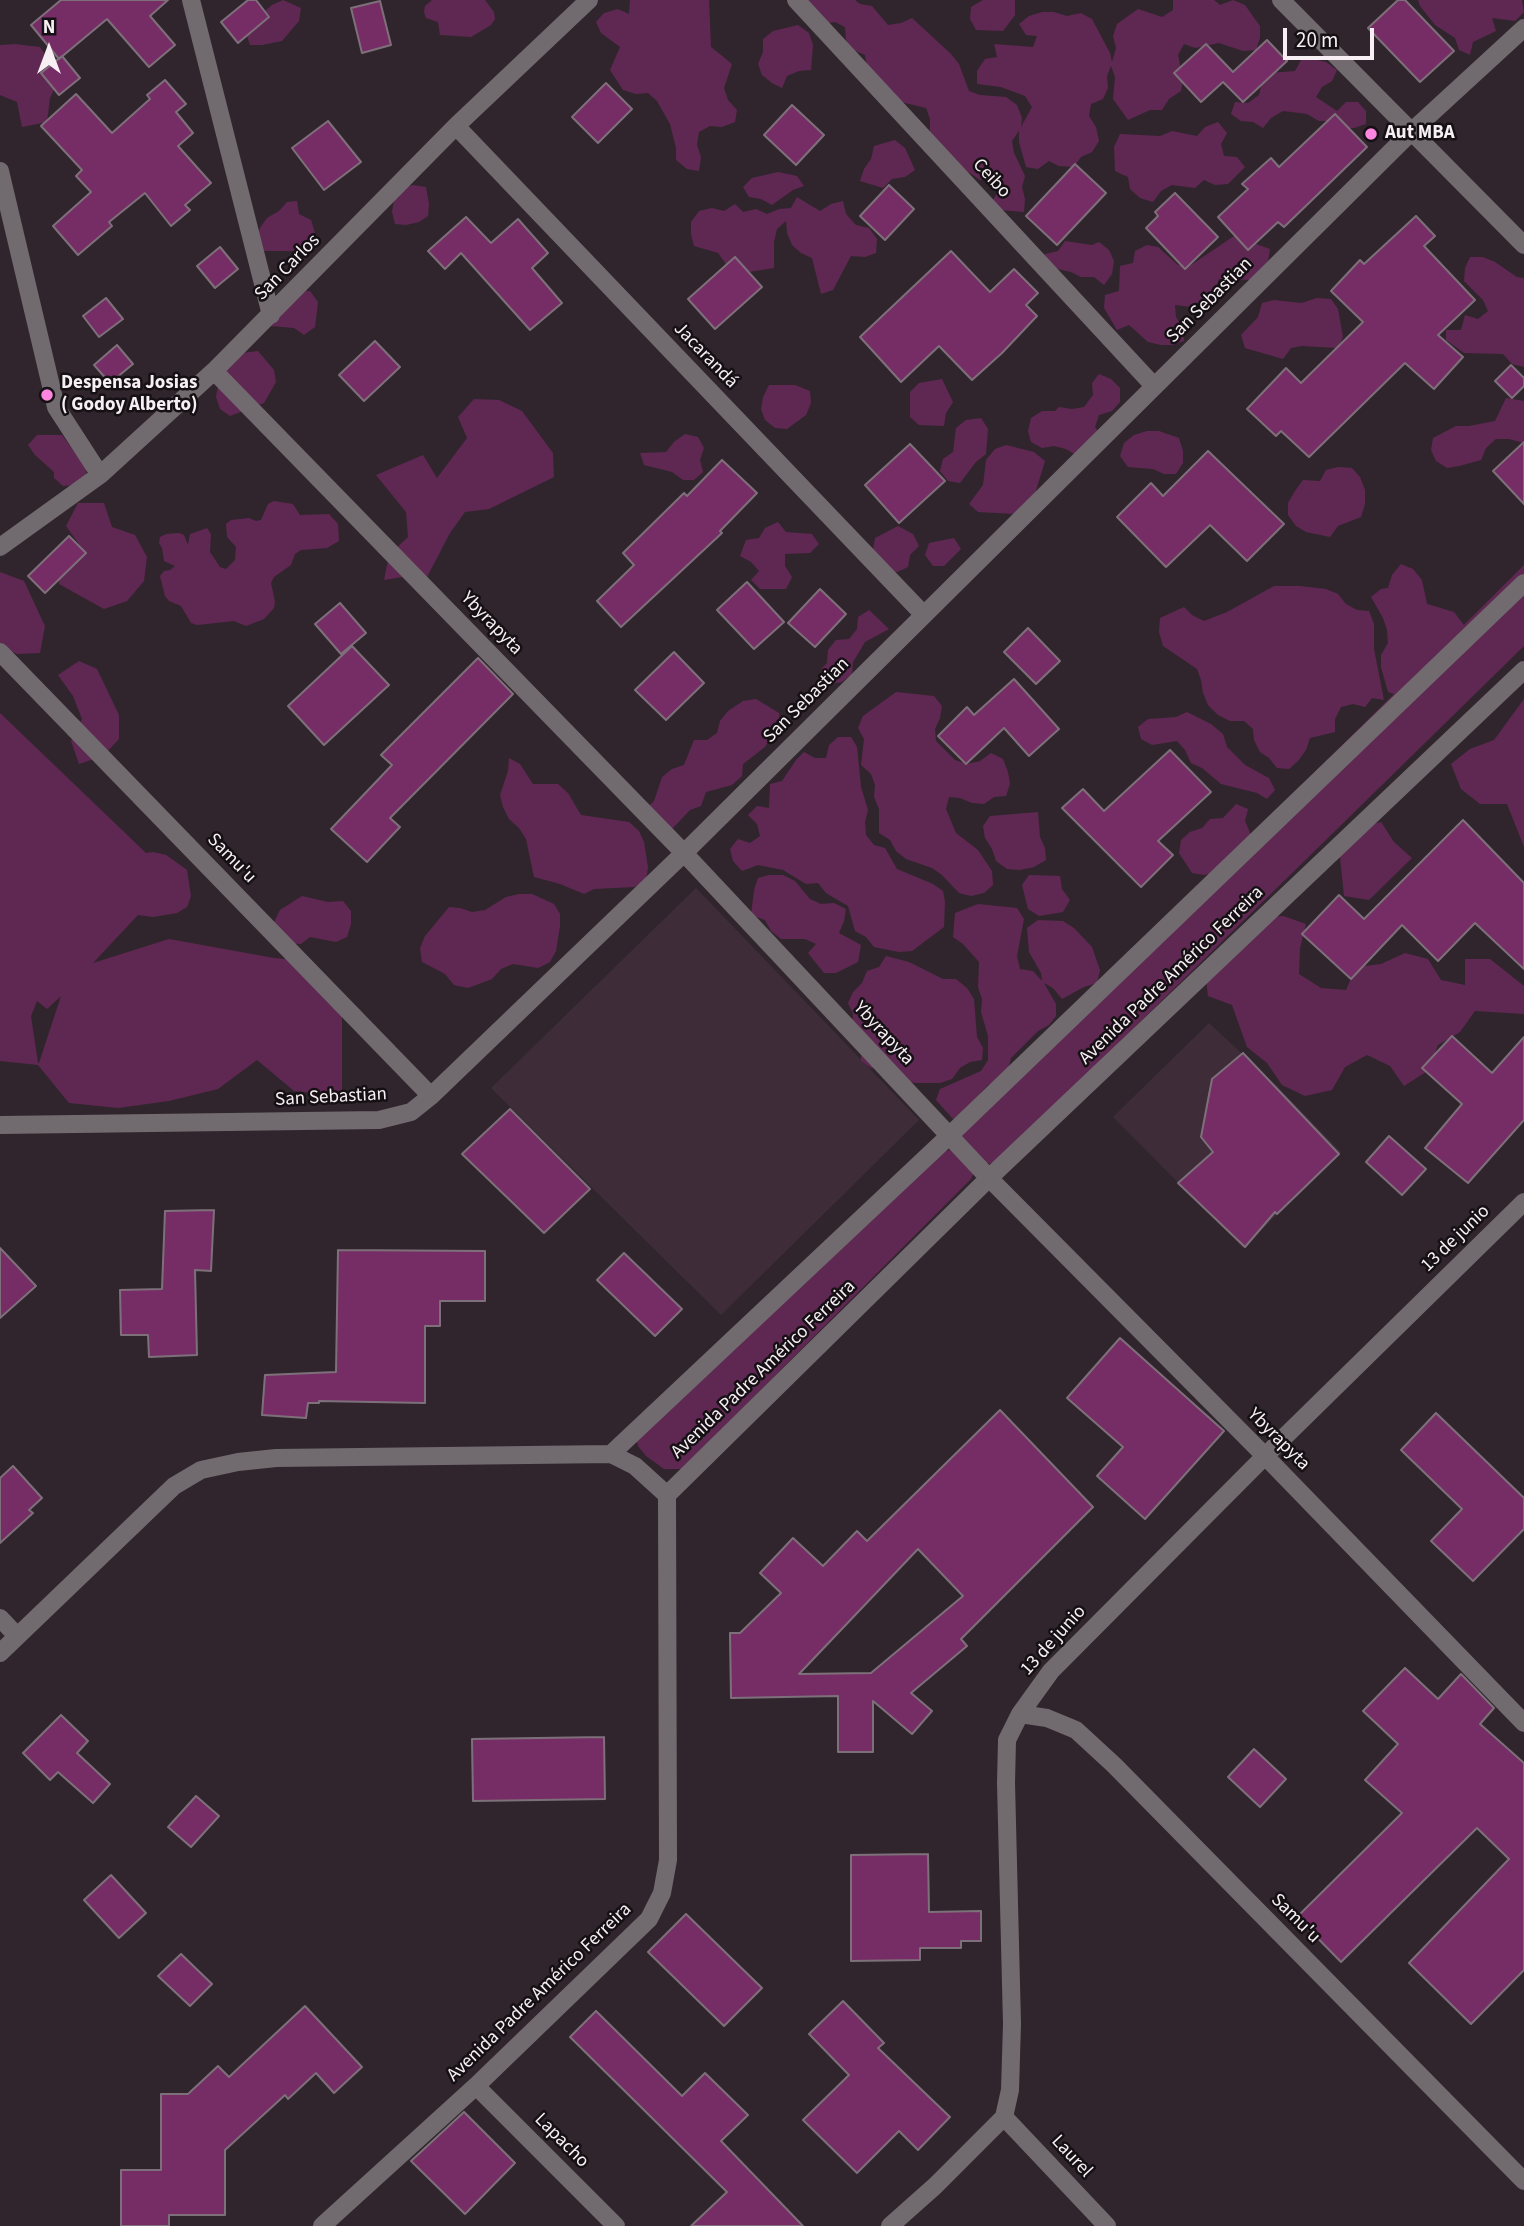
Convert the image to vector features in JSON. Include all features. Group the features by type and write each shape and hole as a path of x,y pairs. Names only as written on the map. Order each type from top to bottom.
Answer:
{"street":[{"path":"191,0 271,315"},
{"name":"San Carlos","path":"0,547 100,475 214,371 456,126 589,0"},
{"name":"Ceibo","path":"796,0 1154,386"},
{"path":"1281,0 1524,245"},
{"name":"San Sebastian","path":"0,1125 379,1120 411,1112 431,1096 684,853 1412,131 1524,28"},
{"name":"Jacarandá","path":"456,126 924,615"},
{"path":"0,172 56,407 100,475"},
{"name":"Ybyrapyta","path":"214,371 684,853 989,1178 1265,1456 1524,1723"},
{"name":"Avenida Padre Américo Ferreira","path":"611,1454 950,1135 1524,583"},
{"name":"Samu'u","path":"0,652 431,1096"},
{"name":"Avenida Padre Américo Ferreira","path":"322,2226 476,2085 649,1919 662,1892 667,1860 667,1495 989,1178 1524,670"},
{"name":"13 de junio","path":"1004,2117 1010,2090 1012,2024 1007,1740 1020,1714 1051,1671 1265,1456 1521,1211"},
{"path":"0,1653 174,1486 201,1470 276,1458 611,1454 635,1466 667,1495"},
{"path":"0,1618 17,1636"},
{"name":"Samu'u","path":"1020,1714 1047,1718 1076,1730 1524,2181"},
{"name":"Lapacho","path":"476,2085 616,2226"},
{"path":"890,2226 935,2186 1004,2117"},
{"name":"Laurel","path":"1004,2117 1107,2226"}],"shaded area":[{"path":"283,0 301,8 299,21 282,41 250,45 246,33 252,22 272,5"},
{"path":"432,0 485,0 494,12 495,19 491,25 471,37 440,35 438,22 426,18 424,12 425,6"},
{"path":"630,0 709,0 711,47 732,64 724,88 728,100 737,110 735,122 722,127 710,126 699,132 699,171 687,169 676,160 670,124 657,101 648,93 636,94 623,90 610,70 620,47 601,33 596,22 604,13 618,9 629,14"},
{"path":"805,0 855,0 860,4 872,6 888,25 912,18 959,64 969,91 980,95 1006,97 1017,105 1022,118 1021,127 1032,107 1025,96 1001,87 977,84 977,71 985,59 997,57 994,44 1033,47 1037,36 1026,35 1019,24 1029,16 1042,12 1067,16 1081,13 1092,19 1112,62 1116,48 1113,36 1117,24 1138,9 1162,17 1173,10 1173,0 1214,0 1220,5 1233,0 1245,5 1260,26 1260,38 1256,50 1243,51 1219,43 1195,48 1184,44 1178,55 1183,79 1181,91 1169,99 1162,110 1150,110 1128,120 1113,99 1115,77 1111,66 1107,76 1108,88 1103,99 1091,104 1089,116 1096,127 1099,141 1092,152 1081,157 1074,167 1059,166 1049,161 1038,169 1026,167 1019,131 1012,141 1014,153 1025,176 1022,187 1024,212 1000,210 993,200 999,190 992,179 980,180 970,173 956,170 939,154 930,131 926,108 901,102 867,67 865,55 853,50 846,40 845,27 835,22 822,24"},
{"path":"983,0 1015,0 1015,15 1003,31 976,30 970,19 971,7"},
{"path":"1418,0 1522,0 1524,12 1515,21 1492,18 1496,31 1473,42 1470,55 1459,50 1455,38 1435,25"},
{"path":"798,25 809,33 813,45 811,70 787,76 782,88 762,75 758,64 763,52 763,39 773,31"},
{"path":"0,45 40,47 60,76 50,98 47,122 22,127 17,102 0,95"},
{"path":"1301,60 1326,62 1337,70 1332,81 1322,87 1316,97 1337,111 1346,102 1358,102 1366,111 1366,124 1342,128 1332,121 1319,121 1307,114 1283,111 1271,118 1263,128 1253,122 1241,121 1231,114 1235,102 1248,103 1259,95 1262,83 1269,73 1295,71"},
{"path":"1218,122 1227,133 1221,144 1224,156 1237,157 1245,167 1228,184 1215,185 1204,180 1195,188 1172,185 1161,191 1153,202 1140,198 1130,189 1128,177 1115,171 1114,147 1120,134 1160,136 1172,131 1197,136 1205,127"},
{"path":"895,140 905,148 915,170 905,177 892,179 883,188 860,181 874,146"},
{"path":"778,172 797,176 804,186 793,190 772,205 749,197 743,187 752,178"},
{"path":"413,185 426,187 428,216 419,222 395,224 392,212 394,200 401,188"},
{"path":"797,197 820,211 843,201 846,214 856,225 869,228 877,239 876,253 865,257 851,256 833,290 821,294 812,258 792,245 786,221 777,229 774,268 749,272 737,270 726,264 718,253 694,246 691,222 699,211 712,208 724,211 735,204 743,212 756,209 767,214 791,208"},
{"path":"297,201 299,214 311,220 315,233 313,246 301,251 263,251 256,242 260,228 267,218 287,202"},
{"path":"1234,236 1270,249 1266,274 1256,280 1219,279 1215,291 1204,296 1199,308 1175,305 1176,317 1183,328 1184,341 1161,345 1148,342 1129,325 1117,330 1104,308 1105,295 1119,291 1120,266 1133,263 1135,251 1147,245 1158,247 1178,265 1191,265"},
{"path":"1065,241 1092,245 1099,242 1109,250 1114,261 1112,274 1104,285 1094,277 1081,277 1044,266 1045,254 1058,251"},
{"path":"1470,257 1483,257 1517,277 1524,278 1524,367 1512,364 1503,354 1464,353 1446,340 1446,330 1461,330 1465,315 1478,319 1488,311 1483,300 1464,281 1465,268"},
{"path":"310,291 318,302 315,327 304,335 294,328 270,326 297,292"},
{"path":"1317,298 1331,299 1338,309 1343,337 1338,348 1291,348 1283,359 1245,348 1241,335 1258,317 1262,303 1274,300 1301,303"},
{"path":"258,351 274,370 276,382 264,403 230,416 220,409 216,397 217,356"},
{"path":"1099,374 1111,379 1120,388 1120,402 1112,411 1099,415 1095,427 1103,438 1076,455 1066,449 1054,446 1042,448 1031,442 1028,431 1031,418 1042,411 1055,411 1059,407 1084,407 1093,395 1092,383"},
{"path":"942,379 953,402 946,413 944,426 919,425 910,417 910,392 919,383"},
{"path":"769,385 795,385 810,391 811,403 806,415 787,429 775,428 765,420 761,409"},
{"path":"1506,398 1524,401 1524,443 1496,439 1486,448 1481,460 1447,468 1436,461 1431,450 1433,438 1456,426 1495,421"},
{"path":"474,399 499,400 522,411 553,453 554,477 489,509 465,512 450,533 426,579 402,577 384,580 389,555 408,537 406,512 376,475 423,455 437,478 467,438 458,417"},
{"path":"981,418 988,429 986,454 976,462 960,483 948,481 940,471 943,459 953,452 956,428 966,420"},
{"path":"1159,431 1179,438 1183,463 1176,474 1128,467 1120,456 1124,443 1134,435"},
{"path":"685,434 698,437 704,448 700,460 703,472 694,480 683,480 672,472 644,465 640,453 666,452"},
{"path":"37,435 62,435 85,466 87,478 76,485 63,486 54,478 54,472 28,445"},
{"path":"1006,445 1034,452 1045,461 1034,497 1015,514 978,512 969,504 983,485 986,460 995,449"},
{"path":"1352,468 1360,477 1365,490 1361,517 1338,526 1330,537 1306,532 1296,526 1288,515 1288,503 1303,480 1320,481 1326,470"},
{"path":"274,501 293,504 300,515 329,514 338,524 339,541 327,548 301,550 295,554 291,565 274,577 271,583 274,608 264,619 246,626 234,621 197,625 191,623 181,606 169,601 165,596 160,576 175,566 164,561 160,537 179,533 184,535 188,545 190,534 207,528 211,534 210,552 220,567 226,569 235,560 236,547 227,537 226,524 231,520 261,520 268,504"},
{"path":"78,503 104,503 112,527 135,535 147,557 144,581 127,601 104,609 59,584 60,560 81,547 66,526"},
{"path":"778,522 786,532 812,534 819,544 810,553 785,554 785,566 792,577 786,589 760,589 751,580 759,571 751,562 740,556 746,540 759,538 765,528"},
{"path":"898,526 913,534 919,546 910,555 908,567 897,572 885,571 873,549 875,538"},
{"path":"954,538 961,549 944,566 933,566 925,555 929,543"},
{"path":"1401,564 1413,569 1422,580 1427,604 1454,612 1464,625 1524,565 1524,646 1000,1159 989,1164 978,1160 959,1139 957,1132 965,1117 953,1119 936,1100 940,1089 981,1071 988,1060 988,1036 978,987 979,962 953,937 955,913 978,904 1017,908 1024,919 1017,956 1020,969 1033,971 1042,981 1041,973 1029,952 1027,928 1038,920 1063,921 1074,928 1092,947 1100,970 1097,983 1062,999 1053,988 1044,983 1056,1004 1056,1016 1011,1058 1008,1070 987,1086 970,1105 966,1115 1212,873 1192,873 1179,853 1181,840 1190,832 1202,828 1210,819 1223,818 1236,804 1248,809 1245,821 1251,835 1394,694 1388,692 1381,667 1381,655 1388,643 1387,630 1371,597 1381,589 1388,588 1392,575"},
{"path":"0,572 24,581 45,626 40,653 17,654 0,646"},
{"path":"1274,586 1326,589 1338,594 1346,604 1357,610 1369,611 1374,624 1374,649 1384,700 1372,698 1365,707 1353,704 1341,707 1335,719 1335,732 1310,738 1306,750 1289,769 1277,768 1260,752 1254,740 1253,729 1244,721 1230,721 1218,715 1208,705 1197,669 1163,646 1159,632 1160,618 1184,607 1204,621 1227,612"},
{"path":"869,610 889,629 865,642 853,662 852,674 842,682 831,684 818,680 827,663 828,650 836,640 849,639 857,629 858,617"},
{"path":"79,661 97,669 119,715 119,739 103,756 79,764 71,741 82,719 73,696 58,675"},
{"path":"896,692 934,696 942,706 935,729 936,741 955,760 967,764 980,761 991,753 1003,759 1010,784 1006,796 994,797 984,804 949,797 946,809 956,833 978,850 992,871 993,885 984,893 971,896 959,893 932,868 906,859 896,851 890,840 879,833 875,785 871,774 861,765 864,739 858,728 863,716"},
{"path":"756,699 779,713 781,727 765,747 743,764 742,776 732,785 706,792 701,806 690,810 672,829 645,810 654,801 662,777 672,769 684,765 694,740 707,740 717,733 720,721 728,711 743,701"},
{"path":"1524,699 1524,847 1507,804 1480,804 1461,789 1451,764 1470,749 1494,740"},
{"path":"1187,712 1211,724 1223,734 1227,747 1245,765 1269,778 1275,790 1267,799 1257,793 1221,784 1202,768 1191,763 1177,741 1152,745 1141,739 1138,727 1148,719 1176,717"},
{"path":"0,713 146,853 166,855 187,870 191,896 187,907 177,913 153,917 138,915 93,963 169,939 274,958 308,961 342,999 342,1096 294,1091 257,1060 218,1089 169,1101 118,1108 69,1103 38,1065 0,1061","holes":["61,996 39,1063 31,1016 37,1001 47,1009"]},
{"path":"838,737 851,737 857,747 861,787 868,810 866,835 874,845 885,848 897,869 943,891 944,927 912,951 899,952 874,947 866,937 855,931 848,906 826,893 818,883 806,884 783,870 758,865 742,871 733,861 730,849 738,839 750,843 760,836 757,824 748,815 757,806 769,808 770,784 782,781 804,752 815,758 826,758 829,745"},
{"path":"509,758 520,764 533,784 558,784 568,793 581,815 629,822 639,831 644,842 648,867 646,881 634,887 594,889 584,894 534,877 526,839 509,819 500,795 508,771"},
{"path":"1038,812 1040,837 1046,860 1034,867 1007,869 996,861 985,838 983,826 990,816"},
{"path":"1381,822 1394,842 1412,858 1369,900 1344,896 1339,848 1358,828"},
{"path":"783,875 795,881 810,899 821,904 834,903 846,909 839,933 861,945 858,962 836,973 824,973 808,953 816,944 805,939 781,939 771,931 765,920 751,915 758,878"},
{"path":"1029,875 1060,876 1062,889 1070,900 1063,912 1039,916 1028,909 1022,885"},
{"path":"696,888 919,1120 721,1315 491,1088"},
{"path":"532,894 554,904 560,914 556,951 550,962 538,968 513,964 501,969 492,979 468,988 454,985 445,974 422,962 420,948 425,936 449,907 472,912 485,910 506,897"},
{"path":"302,896 328,902 343,901 351,911 347,937 336,942 310,937 301,944 288,943 274,922 280,910"},
{"path":"1283,916 1306,924 1300,948 1299,974 1321,988 1346,990 1356,967 1381,964 1405,953 1428,959 1441,980 1465,985 1465,959 1490,959 1524,986 1524,1014 1475,1011 1460,1032 1438,1045 1429,1070 1404,1086 1390,1066 1367,1055 1345,1067 1332,1090 1305,1096 1282,1085 1267,1063 1247,1047 1232,1005 1208,996 1205,971 1260,918"},
{"path":"886,956 909,962 943,979 956,979 967,988 974,999 977,1037 983,1048 982,1060 970,1062 960,1068 952,1079 940,1083 903,1080 894,1071 871,1068 861,1061 861,1050 852,1027 853,1014 848,1003 867,971 879,967"},
{"path":"1209,1023 1277,1086 1341,1152 1243,1248 1113,1117"},
{"path":"950,1150 974,1172 971,1179 682,1469 664,1469 646,1456 638,1446 636,1438 941,1152"}],"building":[{"path":"61,0 168,0 150,16 175,45 149,67 107,19 59,59 31,25"},
{"path":"248,0 256,0 269,17 238,43 221,22"},
{"path":"1398,0 1405,0 1454,51 1420,82 1368,28"},
{"path":"380,1 391,45 362,53 351,8"},
{"path":"1267,40 1287,61 1243,102 1223,82 1201,102 1174,73 1206,44 1233,72"},
{"path":"62,56 80,78 59,95 41,73"},
{"path":"165,80 186,104 176,112 193,133 178,146 211,183 185,205 190,210 171,226 145,193 109,222 112,226 78,255 53,226 91,192 76,176 82,170 41,126 76,94 112,133 150,99 147,95"},
{"path":"606,83 632,109 598,143 572,117"},
{"path":"792,105 824,135 796,165 764,135"},
{"path":"1335,114 1367,147 1284,227 1278,222 1248,250 1218,217 1248,189 1242,184 1271,158 1279,167"},
{"path":"328,121 361,162 324,190 292,148"},
{"path":"1075,164 1106,193 1057,245 1026,216"},
{"path":"889,185 914,209 885,240 860,216"},
{"path":"1175,193 1218,237 1185,269 1146,228 1158,216 1155,212"},
{"path":"1416,216 1435,236 1424,246 1475,300 1438,335 1463,357 1434,389 1405,363 1309,457 1281,431 1276,436 1247,409 1286,368 1301,383 1363,322 1331,291 1360,260 1364,264"},
{"path":"466,217 491,243 518,219 548,253 532,268 562,303 530,330 461,253 445,269 428,251"},
{"path":"220,247 238,269 215,288 197,266"},
{"path":"951,251 990,292 1014,269 1038,293 1026,305 1037,316 972,380 939,346 901,382 860,337"},
{"path":"735,257 762,287 715,329 688,299"},
{"path":"106,298 123,319 99,337 83,316"},
{"path":"375,341 400,367 364,401 339,375"},
{"path":"117,345 133,364 110,383 94,365"},
{"path":"1511,365 1524,378 1524,386 1512,398 1495,381"},
{"path":"1524,442 1524,504 1493,471"},
{"path":"910,444 945,481 899,523 865,485"},
{"path":"1208,451 1284,524 1247,561 1210,525 1166,567 1117,517 1151,483 1163,496"},
{"path":"722,460 757,493 720,531 722,533 621,627 597,601 634,565 623,553 684,493 687,496"},
{"path":"69,536 86,553 45,593 28,576"},
{"path":"747,582 784,622 754,649 717,610"},
{"path":"820,589 846,614 815,647 788,623"},
{"path":"340,603 366,633 341,654 315,624"},
{"path":"1028,628 1060,661 1036,684 1004,652"},
{"path":"352,646 389,685 324,745 288,706"},
{"path":"674,652 704,683 666,720 635,690"},
{"path":"478,658 513,694 390,818 400,827 367,862 331,829 392,765 381,755"},
{"path":"1014,679 1059,729 1029,756 1004,728 966,764 938,736 967,707 974,715"},
{"path":"1170,750 1211,792 1158,841 1173,855 1141,887 1062,808 1083,789 1104,811"},
{"path":"1463,820 1524,883 1524,969 1475,923 1438,961 1402,925 1351,979 1302,934 1339,895 1364,919"},
{"path":"1452,1036 1492,1073 1524,1037 1524,1120 1468,1183 1425,1148 1462,1104 1422,1068"},
{"path":"1243,1053 1339,1154 1277,1214 1275,1212 1245,1247 1178,1183 1213,1152 1201,1137 1212,1079"},
{"path":"510,1109 590,1189 544,1233 462,1154"},
{"path":"1389,1136 1426,1169 1402,1195 1366,1162"},
{"path":"214,1210 211,1271 195,1270 197,1355 149,1357 148,1335 121,1335 120,1290 162,1289 165,1211"},
{"path":"0,1248 36,1286 0,1318"},
{"path":"338,1250 485,1251 485,1301 440,1301 440,1326 425,1326 425,1403 319,1401 308,1403 306,1418 262,1415 265,1375 336,1372"},
{"path":"624,1253 682,1309 655,1336 597,1280"},
{"path":"1120,1338 1224,1431 1145,1519 1097,1476 1123,1447 1067,1398"},
{"path":"1000,1410 1093,1507 961,1639 967,1646 911,1693 932,1711 912,1734 873,1701 873,1752 838,1752 838,1696 731,1698 730,1633 740,1633 781,1593 760,1573 793,1538 823,1566 857,1531 867,1541","holes":["918,1549 963,1596 871,1673 799,1674"]},
{"path":"1436,1413 1524,1498 1524,1529 1473,1581 1431,1541 1462,1509 1401,1450"},
{"path":"13,1466 42,1498 29,1510 33,1513 0,1543 0,1478"},
{"path":"1405,1668 1438,1699 1461,1674 1494,1708 1480,1724 1524,1763 1524,1970 1471,2024 1409,1963 1509,1859 1477,1828 1341,1962 1297,1917 1402,1813 1365,1780 1398,1744 1363,1711"},
{"path":"61,1715 88,1741 77,1753 110,1784 93,1803 58,1772 50,1780 23,1753"},
{"path":"604,1737 605,1799 473,1801 472,1739"},
{"path":"1254,1749 1286,1779 1260,1807 1228,1777"},
{"path":"196,1796 219,1816 191,1847 168,1827"},
{"path":"928,1854 929,1912 981,1911 981,1941 961,1941 961,1948 920,1948 920,1960 851,1961 851,1855"},
{"path":"111,1875 146,1913 119,1938 84,1900"},
{"path":"686,1914 762,1988 724,2026 648,1952"},
{"path":"181,1954 212,1984 190,2006 158,1976"},
{"path":"843,2001 884,2043 878,2048 950,2117 918,2150 899,2131 857,2173 803,2120 849,2075 809,2034"},
{"path":"305,2006 362,2067 334,2093 316,2073 288,2099 285,2095 225,2150 225,2215 169,2215 169,2226 121,2226 121,2170 161,2170 161,2094 188,2094 218,2066 229,2077"},
{"path":"596,2011 682,2096 705,2073 748,2115 721,2141 803,2226 691,2226 727,2192 570,2037"},
{"path":"464,2112 515,2163 465,2214 411,2161"}],"place":[{"name":"Aut MBA","path":"1371,134"},
{"name":"Despensa Josias ( Godoy Alberto)","path":"47,395"}]}
